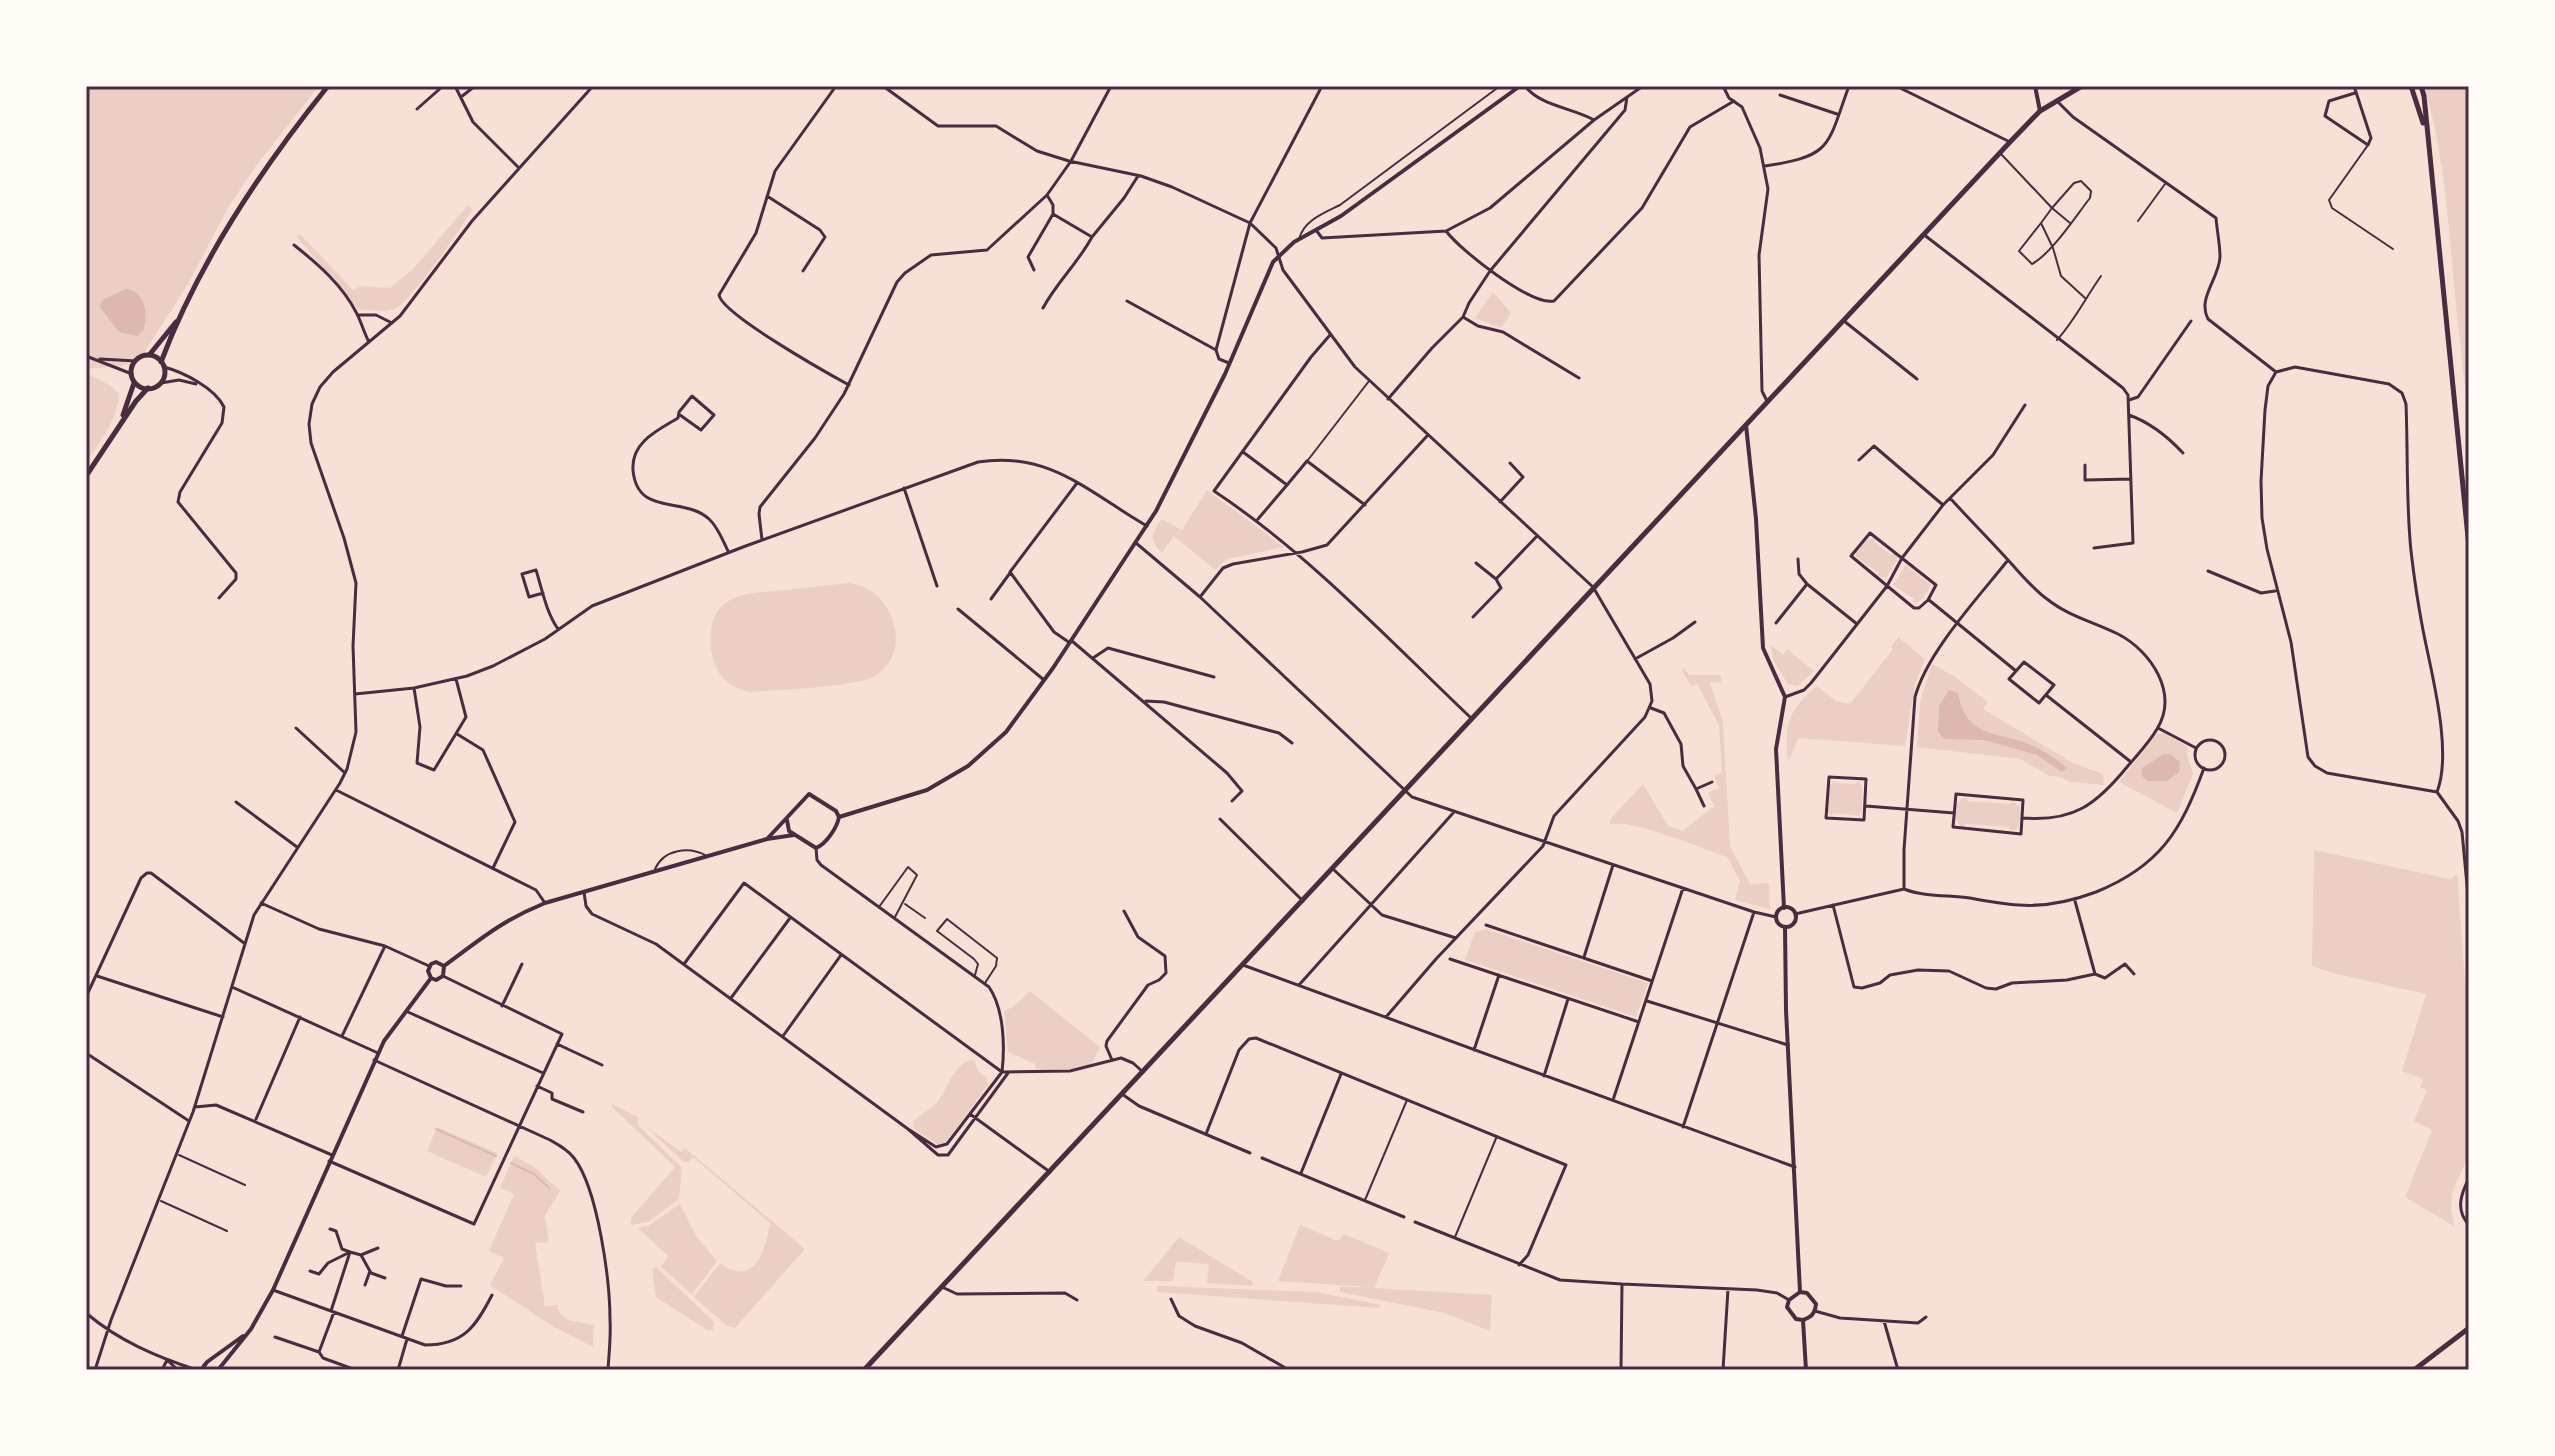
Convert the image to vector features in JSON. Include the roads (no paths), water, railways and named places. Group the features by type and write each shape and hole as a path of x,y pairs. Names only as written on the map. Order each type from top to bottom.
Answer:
{"main road":[{"path":"86,476 148,388 161,383 163,364 184,311 241,205 275,154 328,86"},
{"path":"864,1370 2010,142 2040,111 2082,86"},
{"path":"2411,86 2426,132"},
{"path":"2421,86 2469,547"},
{"path":"119,426 135,382 132,374 136,361 149,355 161,343 184,311"},
{"path":"149,355 163,364"},
{"path":"135,382 148,388"},
{"path":"2414,1370 2469,1328"}],"street":[{"path":"417,109 443,86"},
{"path":"455,86 480,131 519,168"},
{"path":"461,97 475,86"},
{"path":"95,1370 195,1107 254,915 345,773 356,732 356,583 311,443 309,424 312,404 320,387 333,372 400,316 472,221 593,86"},
{"path":"836,86 775,171 756,233 720,290 719,301 806,362 849,385"},
{"path":"883,86 938,126 996,126 1037,151 1172,187 1250,223 1276,248 1283,270 1330,335 1369,381 1593,587 1650,684 1651,708 1554,816 1546,842 1386,1017"},
{"path":"762,540 760,507 815,438 849,385 890,295 905,273 933,254 987,250 1047,195 1071,161 1111,86"},
{"path":"1229,363 1219,359 1216,350 1250,223 1322,86"},
{"path":"839,817 927,790 968,766 1006,732 1147,526 1183,461 1265,277 1278,256 1299,239 1341,216 1510,91 1522,86 1540,98 1594,120"},
{"path":"1316,230 1322,238 1446,231 1490,208 1594,120 1643,86"},
{"path":"1723,86 1742,107 1765,166 1768,201 1759,255 1762,391 1767,401"},
{"path":"1765,166 1815,154 1827,142 1849,86"},
{"path":"1896,86 2010,142"},
{"path":"2035,86 2040,111"},
{"path":"2354,86 2371,138 2368,145 2325,116 2329,101 2355,93"},
{"path":"1780,95 1838,115"},
{"path":"1388,399 1463,317 1490,271 1625,110 1627,97"},
{"path":"1446,231 1490,271 1541,301 1554,301 1642,208 1690,127 1734,101"},
{"path":"2057,101 2073,117 2216,218 2220,260 2204,310 2208,319 2276,372"},
{"path":"1043,308 1058,282 1072,269 1138,176"},
{"path":"1034,270 1028,257 1053,214 1053,205 1047,195"},
{"path":"767,196 820,230 825,237 803,271"},
{"path":"1053,214 1092,237"},
{"path":"1923,234 2123,388 2129,400 2133,543 2094,548"},
{"path":"294,245 341,289 358,315 369,342"},
{"path":"1127,301 1216,350"},
{"path":"358,315 376,315 392,323"},
{"path":"1463,317 1478,326 1503,332 1579,378"},
{"path":"1844,321 1917,379"},
{"path":"2129,400 2138,397 2191,321"},
{"path":"1330,335 1214,491 1258,520 1295,552 1472,718"},
{"path":"86,356 136,361"},
{"path":"97,358 132,374"},
{"path":"163,364 220,398 225,415 180,492 178,502 236,573 236,579 219,598"},
{"path":"2437,792 2442,778 2438,698 2422,629 2411,548 2406,404 2402,393 2389,384 2295,367 2276,372 2267,391 2261,481 2264,533 2294,658 2308,757 2327,773 2437,792 2454,814 2462,832 2469,906"},
{"path":"161,383 179,380 200,385"},
{"path":"680,415 701,430 714,415 692,396 679,412 680,415 639,446 633,459 636,486 645,497 689,509 709,519 728,553"},
{"path":"1785,697 1804,690 1811,683 1887,586 1902,558 1943,505 1993,455 2025,405"},
{"path":"2129,415 2141,419 2183,453"},
{"path":"1746,425 1754,488 1763,648 1785,697 1776,749 1784,908 1776,917"},
{"path":"1200,597 1223,568 1327,545 1427,436"},
{"path":"1859,460 1874,446 1943,505"},
{"path":"1243,452 1287,485"},
{"path":"354,694 414,688 456,679 493,666 592,606 762,540 978,462 998,459 1036,462 1147,526"},
{"path":"1258,520 1307,461 1365,505"},
{"path":"1500,502 1523,477 1510,463"},
{"path":"2085,465 2085,480 2131,479"},
{"path":"991,599 1077,483"},
{"path":"904,488 937,586"},
{"path":"1950,498 2049,601 2121,636 2151,662 2165,690 2164,711 2158,728 2093,803 2056,819 2023,818"},
{"path":"1870,533 1902,558 1936,585 1928,600 1919,608 1914,608 1851,556 1870,533"},
{"path":"1496,579 1537,536"},
{"path":"1136,543 1200,597 1412,797 1776,917"},
{"path":"1798,559 1799,574 1807,584 1857,624"},
{"path":"1904,889 1915,697 1929,661 2008,560"},
{"path":"1473,617 1501,588 1496,579 1476,563"},
{"path":"543,593 529,597 522,574 536,570 552,621 558,629"},
{"path":"2208,571 2261,593 2277,590"},
{"path":"1010,572 1054,632 1093,658 1146,701 1227,773 1242,791 1232,801"},
{"path":"1776,623 1807,584"},
{"path":"1928,600 2016,671"},
{"path":"958,609 1044,680"},
{"path":"1635,659 1695,622"},
{"path":"1093,658 1108,648 1214,677"},
{"path":"2024,662 2054,685 2046,695 2039,703 2009,679 2024,662"},
{"path":"414,688 420,727 417,763 434,770 466,717 456,679"},
{"path":"2046,695 2131,762"},
{"path":"1146,701 1164,702 1279,733 1292,743"},
{"path":"1651,708 1664,713 1681,744 1683,766 1704,806"},
{"path":"296,728 345,773"},
{"path":"2158,728 2196,748"},
{"path":"457,734 483,750 515,822 493,868"},
{"path":"2212,740 2223,749 2224,758 2219,767 2204,768 2197,762 2196,748 2203,741 2212,740"},
{"path":"1795,914 1904,889 2021,906 2074,900 2124,880 2157,854 2177,830 2204,768"},
{"path":"1829,777 1866,779 1865,806 1864,820 1826,818 1829,777"},
{"path":"1696,789 1712,782"},
{"path":"335,790 536,890 545,903"},
{"path":"767,839 809,794 836,811 839,817 822,846 816,848 787,828 787,819"},
{"path":"1956,794 2023,800 2021,834 1953,827 1954,813 1956,794"},
{"path":"236,802 297,847"},
{"path":"1865,806 1954,813"},
{"path":"1299,985 1454,812"},
{"path":"1220,819 1303,901"},
{"path":"443,976 444,966 481,937 512,917 545,903 767,839 794,835"},
{"path":"584,892 586,906 592,914 649,940 783,1036 936,1153 945,1156 951,1153 976,1119 1005,1072 998,1005 985,983 821,865 817,860 816,848"},
{"path":"1584,957 1613,865"},
{"path":"1333,868 1382,915 1456,938"},
{"path":"86,997 141,878 147,873 245,944"},
{"path":"684,964 744,883 1005,1072 1070,1071 1128,1059 1143,1072"},
{"path":"1612,1101 1683,888"},
{"path":"2074,900 2095,974"},
{"path":"260,903 319,929 385,946 429,966"},
{"path":"1833,905 1854,987 1862,988 1880,983 1890,975 1918,970 1949,971 1986,988 1996,989 2012,983 2067,980 2095,974 2105,978 2125,964 2134,974"},
{"path":"1784,908 1790,908 1795,914"},
{"path":"1112,1060 1107,1041 1148,985 1166,973 1167,964 1165,956 1134,932 1131,920 1124,911"},
{"path":"1683,1127 1754,912"},
{"path":"1776,917 1779,924 1785,927 1792,925 1795,914"},
{"path":"731,998 790,918"},
{"path":"1486,925 1652,981"},
{"path":"1785,927 1786,1010 1800,1292"},
{"path":"342,1036 385,946"},
{"path":"783,1036 841,955"},
{"path":"1450,959 1639,1022"},
{"path":"429,966 436,962 444,966"},
{"path":"502,1006 522,964"},
{"path":"1243,965 1795,1167"},
{"path":"429,966 431,978 436,980 443,976"},
{"path":"1474,1050 1499,975"},
{"path":"97,976 223,1017"},
{"path":"329,1161 474,1224 562,1034 443,976"},
{"path":"218,1370 251,1329 273,1290 374,1060 431,978"},
{"path":"232,987 378,1053"},
{"path":"1544,1076 1569,999"},
{"path":"1646,1001 1788,1045"},
{"path":"406,1011 543,1073"},
{"path":"255,1121 300,1017"},
{"path":"1206,1134 1239,1050 1249,1039 1256,1038 1497,1136 1566,1165 1528,1255 1519,1265"},
{"path":"557,1044 602,1065"},
{"path":"86,1053 190,1121"},
{"path":"374,1060 565,1149 575,1159 590,1186 600,1232 610,1310 608,1370"},
{"path":"908,1129 941,1147 947,1144 1005,1072"},
{"path":"1301,1173 1341,1074"},
{"path":"537,1086 552,1093 552,1099 583,1112"},
{"path":"1122,1094 1139,1106 1250,1153"},
{"path":"195,1107 216,1105 332,1155"},
{"path":"970,1114 1050,1172"},
{"path":"1262,1158 1404,1217"},
{"path":"2469,1178 2461,1194 2460,1206 2462,1218 2469,1225"},
{"path":"1415,1222 1560,1280 1777,1293 1789,1300"},
{"path":"330,1229 336,1231 342,1249 361,1255 378,1248"},
{"path":"310,1271 319,1274 328,1263 350,1252"},
{"path":"319,1352 350,1252"},
{"path":"361,1255 370,1271 385,1278"},
{"path":"365,1285 370,1271"},
{"path":"402,1336 421,1279 446,1286 461,1286"},
{"path":"1621,1370 1622,1284"},
{"path":"942,1287 957,1294 1065,1293 1077,1300"},
{"path":"1723,1370 1728,1289"},
{"path":"273,1290 407,1339 433,1345 458,1338 473,1328 492,1295"},
{"path":"1789,1300 1800,1292"},
{"path":"1789,1300 1790,1314 1803,1320 1810,1317 1815,1311 1813,1297 1800,1292"},
{"path":"1171,1299 1179,1316 1195,1326 1242,1343 1289,1370"},
{"path":"1815,1311 1840,1318 1918,1323 1926,1317"},
{"path":"86,1313 108,1330 167,1360 199,1370 251,1329"},
{"path":"1803,1320 1806,1370"},
{"path":"1884,1321 1898,1370"},
{"path":"275,1337 319,1352 323,1358 353,1369"},
{"path":"398,1370 407,1339"},
{"path":"162,1370 167,1360"},
{"path":"167,1360 178,1370"}],"lane":[{"path":"1299,239 1301,231 1312,220 1340,205 1500,86"},
{"path":"2368,145 2329,200 2332,208 2393,249"},
{"path":"2000,153 2070,223"},
{"path":"2077,181 2091,191 2090,198 2052,245 2035,263 2030,263 2020,255 2020,247 2052,208 2077,181"},
{"path":"2138,221 2166,183"},
{"path":"2041,223 2065,281 2085,298"},
{"path":"2057,340 2082,308 2085,298 2101,276"},
{"path":"1307,461 1369,381"},
{"path":"654,871 662,858 675,852 684,850 708,857"},
{"path":"879,907 908,867 917,875 895,918"},
{"path":"904,903 925,918"},
{"path":"975,976 978,969 974,959 937,931 947,919 997,958 996,966 985,983"},
{"path":"1365,1201 1407,1100"},
{"path":"1455,1238 1497,1136"},
{"path":"178,1154 245,1185"},
{"path":"160,1200 227,1231"}],"waterway":[{"path":"436,1129 496,1156"},
{"path":"511,1163 534,1174 549,1188"}]}
